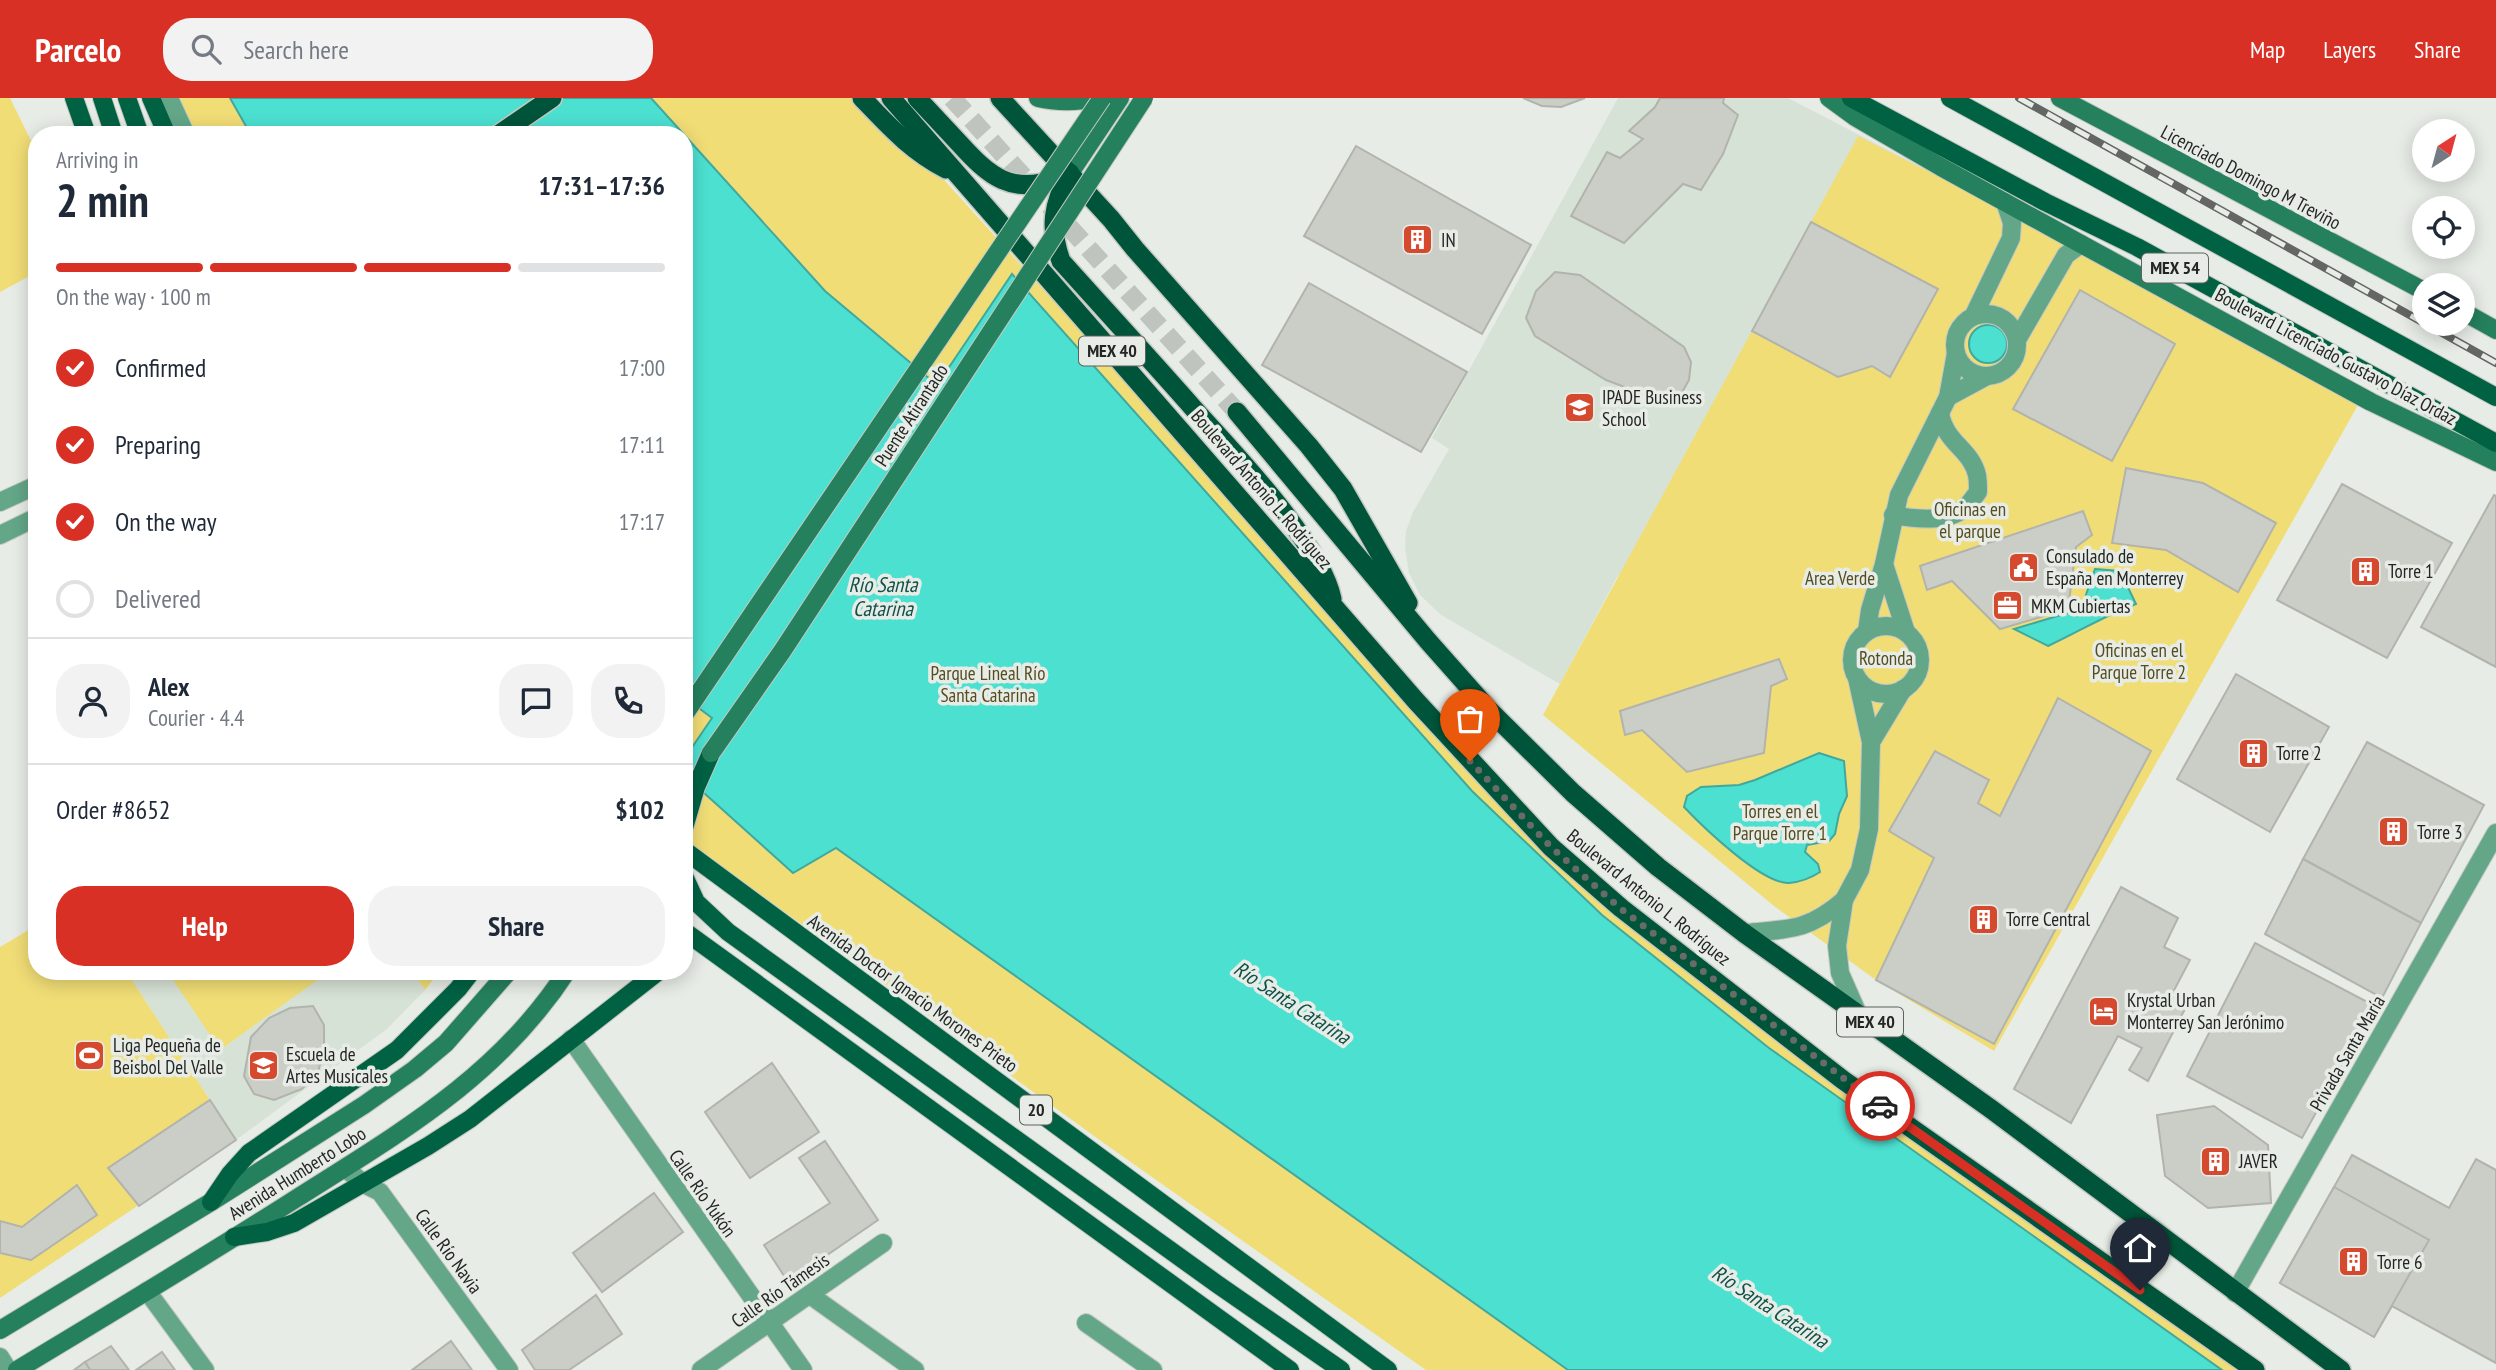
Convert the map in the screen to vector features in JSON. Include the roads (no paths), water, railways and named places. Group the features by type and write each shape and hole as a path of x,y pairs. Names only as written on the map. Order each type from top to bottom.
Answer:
{"highway":[{"path":"511,126 552,98"},
{"path":"862,98 903,141 957,175"},
{"name":"Boulevard Antonio L. Rodríguez","path":"891,98 1488,781 1551,847 1620,908 1843,1080 2255,1370"},
{"path":"917,98 982,169 997,179 1010,183 1046,183 1070,173"},
{"path":"1000,98 1111,219 1135,250 1309,446 1343,489 1372,536 1428,641"},
{"path":"1070,173 1055,205 1057,249 1061,261 1239,459 1290,522 1328,581 1333,605"},
{"path":"1057,249 1059,232 1075,215 1096,213 1111,219"},
{"name":"Boulevard Antonio L. Rodríguez","path":"1237,412 1428,641 1490,711 1573,793 1658,867 1744,933 2001,1117 2341,1370"}],"main road":[{"path":"74,98 84,126"},
{"path":"102,98 111,126"},
{"path":"127,98 137,126"},
{"path":"151,98 163,126"},
{"path":"1038,98 1054,102 1080,102 1100,98"},
{"name":"Puente Atirantado","path":"693,702 1100,98"},
{"path":"1070,173 1120,98"},
{"name":"Puente Atirantado","path":"711,753 783,650 1144,98"},
{"name":"Boulevard Licenciado Gustavo Díaz Ordaz","path":"1829,98 1875,128 2081,244 2371,401 2496,462"},
{"name":"Boulevard Licenciado Gustavo Díaz Ordaz","path":"1851,98 2045,202 2137,247 2496,443"},
{"name":"Boulevard Licenciado Gustavo Díaz Ordaz","path":"1950,98 2496,397"},
{"name":"Licenciado Domingo M Treviño","path":"2060,98 2412,285"},
{"path":"2475,319 2496,330"},
{"path":"693,780 711,753"},
{"path":"693,797 711,753"},
{"name":"Avenida Doctor Ignacio Morones Prieto","path":"693,857 1388,1370"},
{"path":"693,896 696,902 727,932 1341,1370"},
{"path":"693,944 1290,1370"},
{"path":"211,1202 230,1174 249,1153 397,1050 465,980"},
{"name":"Avenida Humberto Lobo","path":"0,1330 211,1202 415,1069 446,1043 501,980"},
{"name":"Avenida Humberto Lobo","path":"17,1370 345,1168 454,1095 529,1023 562,980"},
{"path":"234,1237 267,1232 294,1223 470,1119 647,980"}],"street":[{"path":"169,98 182,126"},
{"path":"1975,315 2011,239 2012,223 2005,202"},
{"path":"2017,340 2066,255 2081,244"},
{"path":"1867,631 1899,495 1944,405 1959,332 1966,321 1975,315 1984,313 2003,319 2009,324 2017,340 2014,360 2006,369 1987,376 1944,405"},
{"path":"1956,353 1966,368 1987,376"},
{"path":"1893,515 1916,519 1942,517 1963,510 1978,492 1977,473 1964,451 1947,435 1944,405"},
{"path":"0,502 28,489"},
{"path":"0,535 28,521"},
{"path":"1884,564 1899,629"},
{"path":"1870,610 1899,629 1917,646 1920,658 1919,669 1903,689 1871,742"},
{"path":"1858,1014 1840,973 1837,946 1844,900 1860,870 1869,829 1871,742 1852,665 1852,654 1855,644 1867,631 1881,626 1899,629"},
{"path":"1857,678 1872,691 1884,694 1903,689"},
{"name":"Privada Santa María","path":"2235,1293 2496,833"},
{"path":"1744,933 1809,925 1844,900"},
{"name":"Calle Río Yukón","path":"571,1039 803,1370"},
{"name":"Calle Río Navia","path":"345,1168 364,1184 380,1192 509,1370"},
{"name":"Calle Río Támesis","path":"701,1370 883,1243"},
{"path":"147,1291 205,1370"},
{"path":"810,1295 915,1370"},
{"path":"1086,1323 1153,1370"},
{"path":"0,1357 8,1370"}],"water":[{"name":"Río Santa Catarina","path":"230,98 651,98 676,126 246,126"},
{"name":"Río Santa Catarina","path":"693,145 825,291 937,385 1012,274 1472,791 1602,915 1769,1048 2222,1370 1568,1370 836,848 793,873 693,783 693,746 712,718 693,704"},
{"path":"1988,325 2001,331 2007,344 2001,357 1988,363 1975,357 1969,344 1975,331"},
{"path":"2095,569 2120,571 2136,604 2048,646 2014,629 2081,609"},
{"path":"1819,753 1844,761 1847,796 1839,814 1835,834 1829,841 1807,845 1805,852 1818,864 1820,872 1809,878 1789,883 1764,874 1734,853 1684,807 1687,796 1701,787 1739,785"}],"tunnel":[{"path":"952,98 1237,412"}],"railway":[{"path":"2019,98 2412,316"},
{"path":"2448,336 2496,363"}],"place":[{"name":"IN","path":"1418,240"},
{"name":"IPADE Business School","path":"1579,408"},
{"name":"Consulado de España en Monterrey","path":"2023,567"},
{"name":"Torre 1","path":"2365,571"},
{"name":"MKM Cubiertas","path":"2008,606"},
{"name":"Torre 2","path":"2253,753"},
{"name":"Torre 3","path":"2394,832"},
{"name":"Torre Central","path":"1983,919"},
{"name":"Krystal Urban Monterrey San Jerónimo","path":"2104,1011"},
{"name":"Liga Pequeña de Beisbol Del Valle","path":"90,1056"},
{"name":"Escuela de Artes Musicales","path":"263,1065"},
{"name":"JAVER","path":"2216,1161"},
{"name":"Torre 6","path":"2354,1262"}],"park label":[{"name":"Oficinas en el parque","path":"1970,520"},
{"name":"Area Verde","path":"1840,578"},
{"name":"Rotonda","path":"1886,658"},
{"name":"Oficinas en el Parque Torre 2","path":"2139,661"},
{"name":"Parque Lineal Río Santa Catarina","path":"988,684"},
{"name":"Torres en el Parque Torre 1","path":"1780,822"}]}
